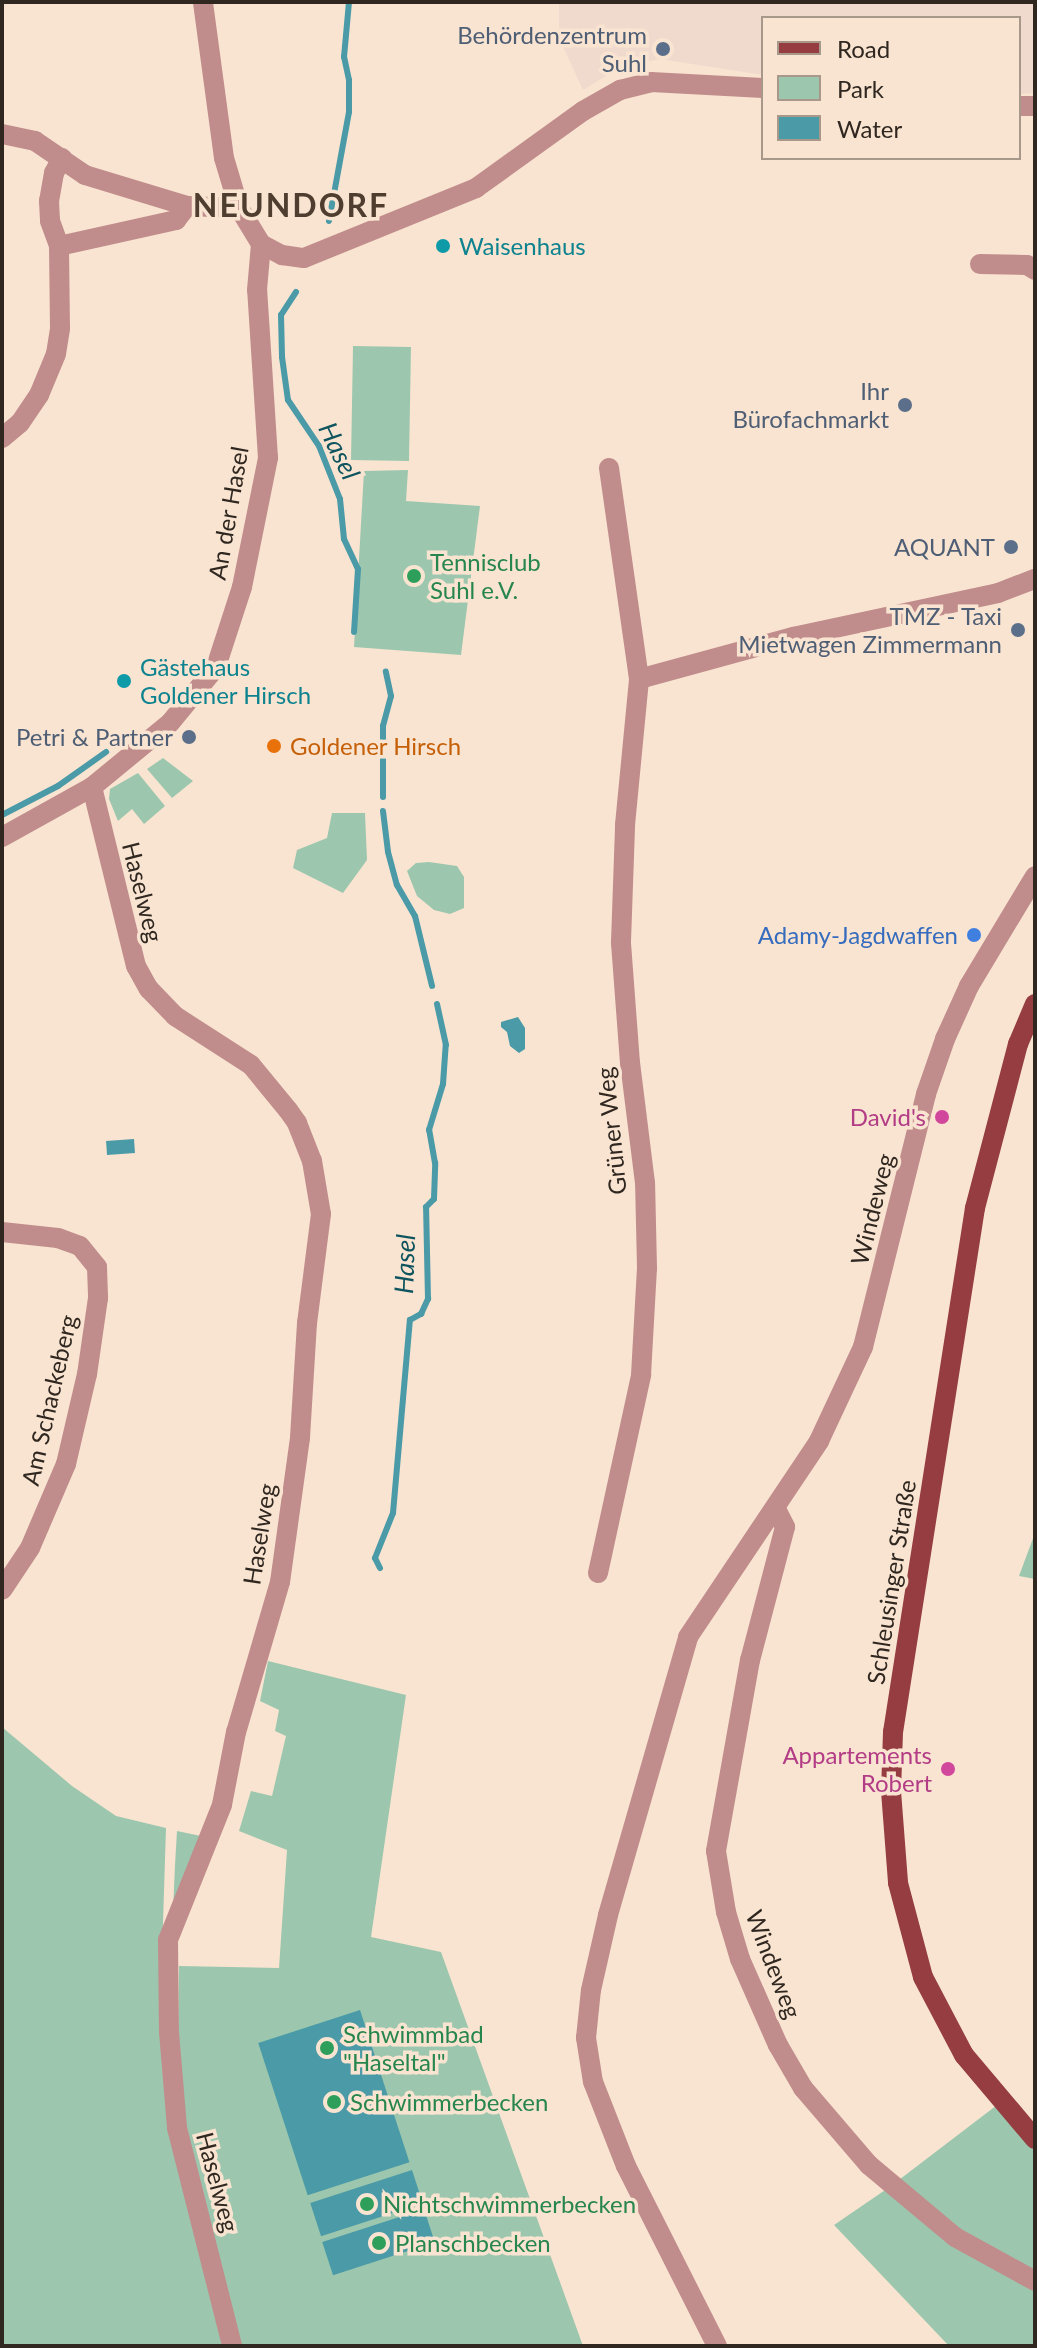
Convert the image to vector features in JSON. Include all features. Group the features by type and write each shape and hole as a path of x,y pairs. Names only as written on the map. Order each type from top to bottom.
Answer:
{"main road":[{"name":"Schleusinger Straße","path":"1035,1004 1018,1044 975,1208 893,1732 891,1791 898,1883 923,1977 964,2055 1035,2139"}],"street":[{"path":"203,2 224,158 239,208 261,244 282,255 304,258 476,188 583,111 620,90 651,82 761,88"},
{"path":"2,134 35,141 85,175 187,206 239,208"},
{"path":"2,438 20,423 39,395 56,354 60,328 59,246 50,221 49,201 54,173 62,158"},
{"path":"59,246 176,220 187,206"},
{"name":"An der Hasel","path":"2,837 92,787 170,723 210,676 225,650 268,458 257,290 261,244"},
{"path":"980,264 1027,265 1035,270"},
{"name":"Grüner Weg","path":"598,1573 641,1375 647,1268 645,1183 630,1063 621,942 625,825 639,679 609,468"},
{"path":"639,679 793,637 998,593 1035,579"},
{"name":"Haselweg","path":"92,787 136,966 149,989 175,1016 251,1065 288,1110 297,1123 312,1161 321,1214 307,1323 300,1438 280,1582 236,1732 229,1782 168,1940 169,2032 177,2128 232,2346"},
{"name":"Windeweg","path":"717,2346 626,2166 593,2082 586,2038 591,1990 608,1915 688,1637 705,1606 776,1509 819,1441 863,1347 926,1094 945,1039 969,986 1035,876"},
{"name":"Am Schackeberg","path":"2,1232 58,1238 80,1246 97,1267 98,1298 87,1374 66,1464 30,1548 2,1590"},
{"name":"Windeweg","path":"776,1509 785,1527 750,1660 716,1851 726,1912 740,1959 778,2045 803,2088 869,2165 955,2237 1035,2281"}],"shaded area":[{"name":"Behördenzentrum Suhl","path":"559,2 1035,2 1035,93 1021,94 1021,16 761,16 761,75 660,59 621,67 583,90 559,38"}],"green space":[{"path":"353,346 411,347 409,461 351,460"},
{"name":"Tennisclub Suhl e.V.","path":"408,470 406,501 480,506 461,655 354,647 364,471"},
{"path":"163,758 193,781 172,798 147,769"},
{"path":"138,773 165,806 144,824 132,809 118,821 109,799 110,789"},
{"path":"332,813 365,813 367,860 343,893 293,868 297,850 327,838"},
{"path":"416,863 457,866 464,877 464,908 450,914 434,910 417,896 407,871"},
{"path":"1035,1533 1035,1579 1019,1576"},
{"name":"Schwimmbad \"Haseltal\"","path":"268,1661 406,1695 371,1937 441,1952 583,2346 232,2346 177,2128 179,1966 279,1968 287,1850 239,1831 251,1791 272,1796 286,1736 275,1731 279,1710 260,1701"},
{"path":"2,1727 72,1786 116,1816 166,1828 161,1986 224,2346 2,2346"},
{"path":"177,1831 201,1836 173,1911 175,1865"},
{"path":"1001,2102 1035,2139 1035,2346 949,2346 834,2225 891,2186"}],"water":[{"path":"518,1017 525,1028 525,1049 519,1053 510,1046 507,1032 501,1027 501,1022"},
{"path":"134,1139 135,1153 107,1155 106,1141"},
{"name":"Schwimmerbecken","path":"360,2010 409,2162 308,2195 258,2043"},
{"name":"Nichtschwimmerbecken","path":"412,2170 423,2203 321,2236 310,2203"},
{"name":"Planschbecken","path":"424,2209 435,2242 333,2275 322,2242"}],"waterway":[{"name":"Hasel","path":"329,221 349,112 349,80 344,57 349,2"},
{"name":"Hasel","path":"296,292 281,315 282,357 288,400 319,446 340,499 344,539 358,569 354,632"},
{"name":"Hasel","path":"383,797 383,726 391,696 386,672"},
{"path":"2,815 58,786 106,752"},
{"name":"Hasel","path":"383,811 388,852 397,885 415,916 432,986"},
{"name":"Hasel","path":"380,1568 375,1558 393,1513 410,1320 421,1314 428,1299 426,1207 434,1199 435,1163 429,1130 443,1084 446,1045 437,1004"}],"place":[{"name":"Behördenzentrum Suhl","path":"663,49"},
{"name":"Waisenhaus","path":"443,246"},
{"name":"Ihr Bürofachmarkt","path":"905,405"},
{"name":"AQUANT","path":"1011,547"},
{"name":"Tennisclub Suhl e.V.","path":"414,576"},
{"name":"TMZ - Taxi Mietwagen Zimmermann","path":"1018,630"},
{"name":"Gästehaus Goldener Hirsch","path":"124,681"},
{"name":"Petri & Partner","path":"189,737"},
{"name":"Goldener Hirsch","path":"274,746"},
{"name":"Adamy-Jagdwaffen","path":"974,935"},
{"name":"David's","path":"942,1117"},
{"name":"Appartements Robert","path":"948,1769"},
{"name":"Schwimmbad \"Haseltal\"","path":"327,2048"},
{"name":"Schwimmerbecken","path":"334,2102"},
{"name":"Nichtschwimmerbecken","path":"367,2204"},
{"name":"Planschbecken","path":"379,2243"}],"district":[{"name":"NEUNDORF","path":"291,205"}]}
